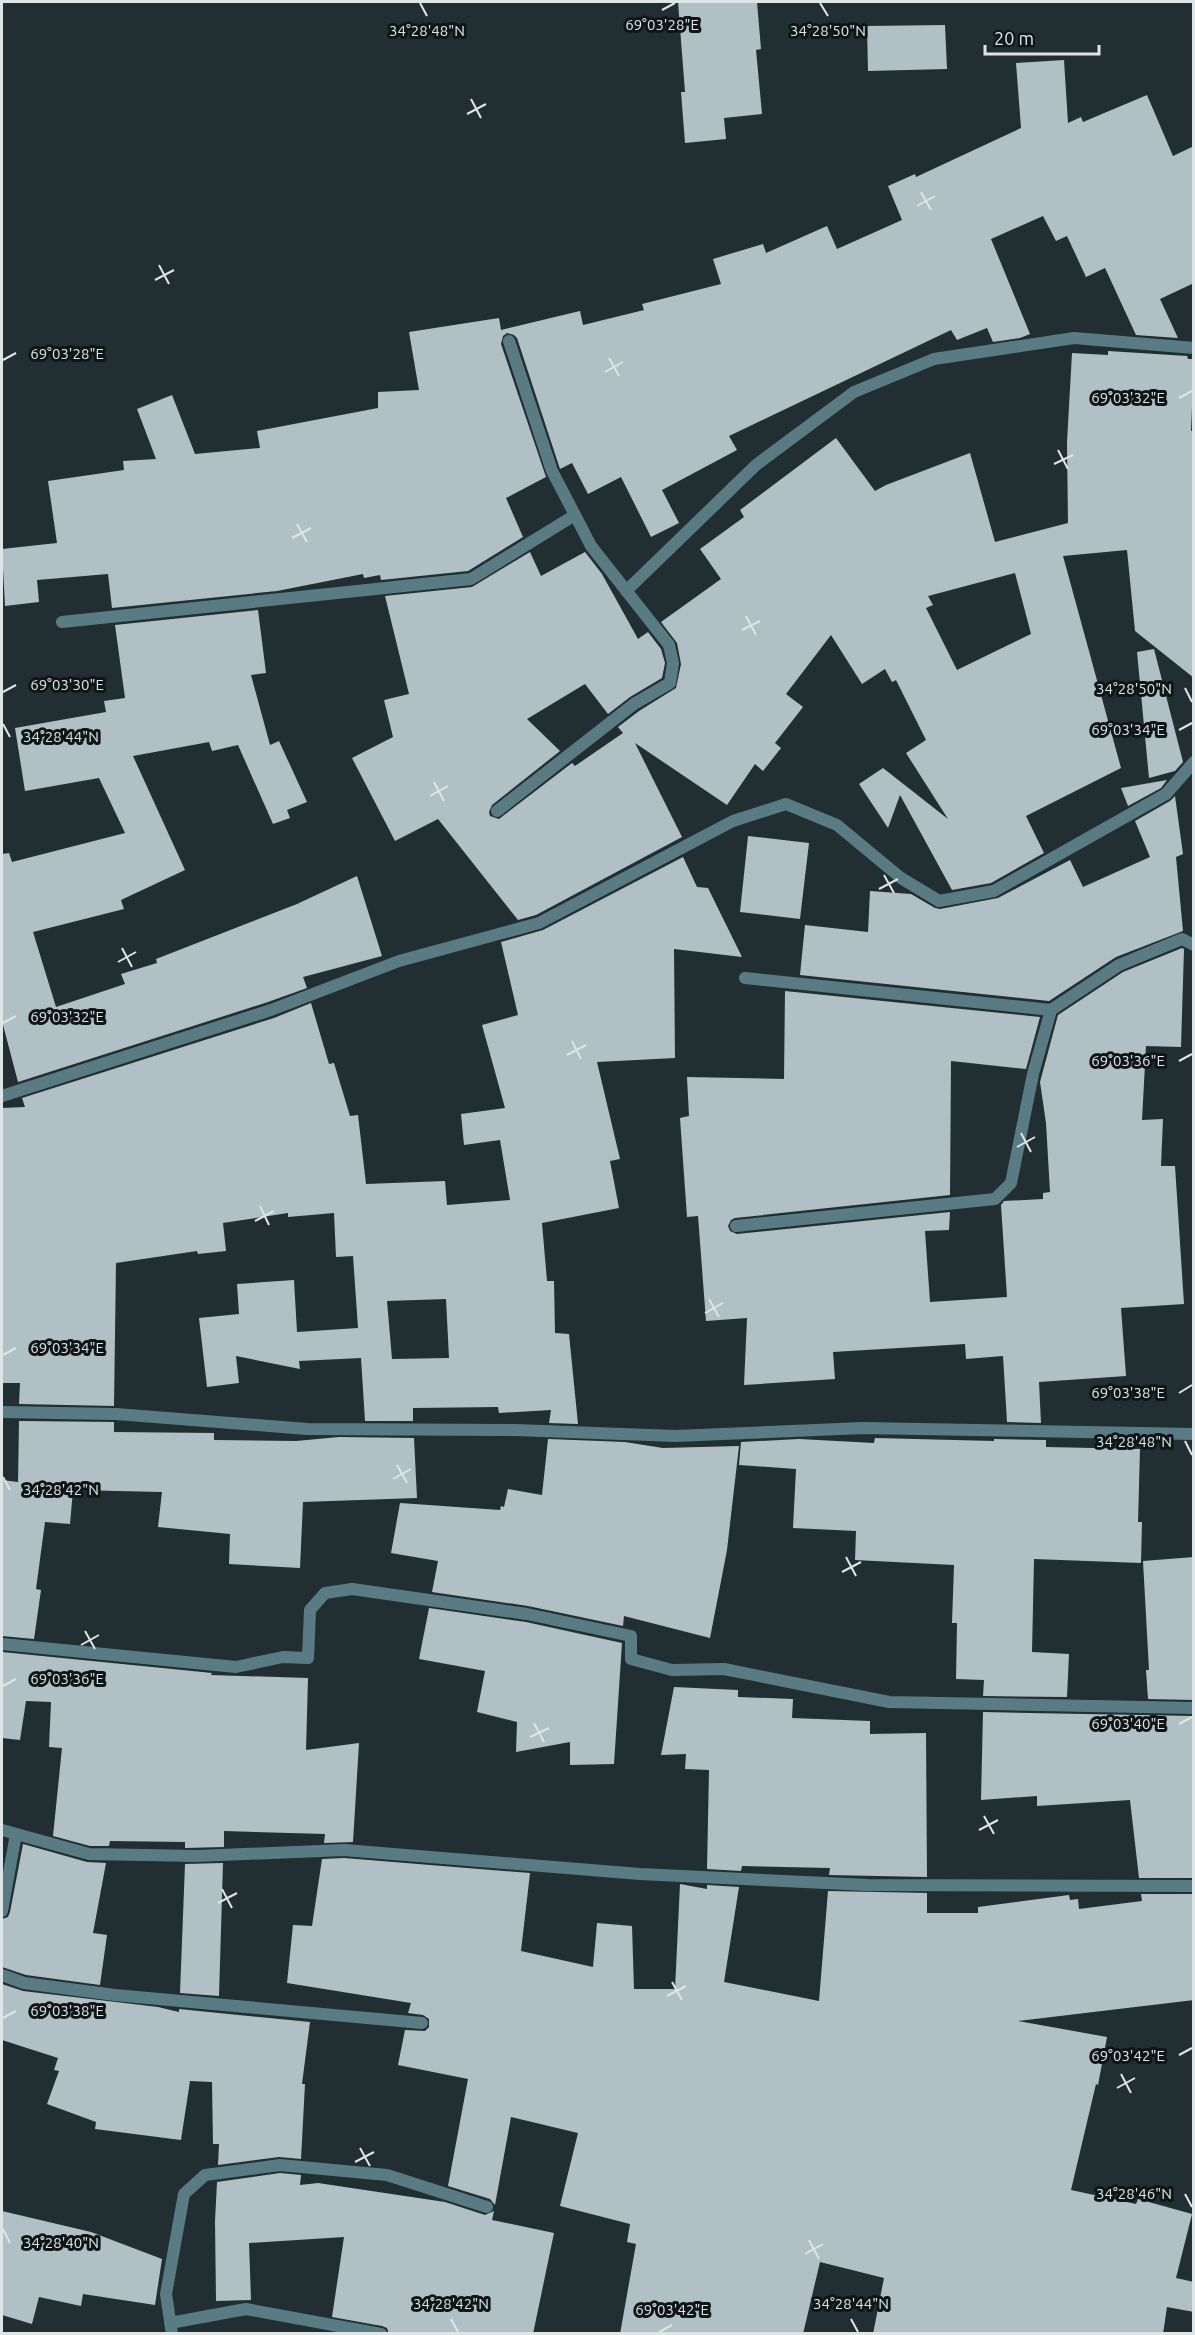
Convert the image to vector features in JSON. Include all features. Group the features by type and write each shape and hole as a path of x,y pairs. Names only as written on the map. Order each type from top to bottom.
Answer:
{"street":[{"path":"626,591 756,465 854,392 934,359 1074,338 1194,348"},
{"path":"497,811 634,704 670,682 673,663 669,645 591,546 574,515 552,471 509,341"},
{"path":"62,622 471,579 574,515"},
{"path":"2,1096 271,1010 399,961 539,923 734,821 786,804 837,825 901,878 939,901 994,891 1166,794 1194,762"},
{"path":"745,978 1051,1010 1119,965 1182,939 1194,945"},
{"path":"736,1226 995,1199 1011,1183 1033,1074 1051,1010"},
{"path":"2,1412 116,1414 307,1429 514,1430 676,1436 862,1428 1194,1434"},
{"path":"2,1644 236,1666 283,1657 308,1658 310,1610 325,1593 351,1589 527,1614 631,1636 631,1659 672,1670 724,1669 889,1702 1194,1708"},
{"path":"2,1830 89,1854 197,1856 344,1850 640,1874 868,1885 1194,1886"},
{"path":"2,1911 16,1834"},
{"path":"2,1975 24,1983 115,1995 422,2023"},
{"path":"381,2334 246,2309 171,2328 166,2294 184,2194 205,2175 280,2165 387,2175 487,2207"}],"building":[{"path":"678,2 757,2 761,49 756,50 762,114 724,118 726,139 685,143 681,92 685,92"},
{"path":"945,25 947,69 868,71 867,26"},
{"path":"1064,60 1068,123 1081,117 1083,122 1147,95 1173,156 1194,146 1194,283 1160,299 1178,338 1136,335 1105,268 1086,277 1067,236 1056,241 1043,216 991,239 1030,334 993,342 987,328 957,340 951,330 729,436 737,450 662,490 679,523 651,537 621,477 588,494 572,463 560,469 517,338 507,333 503,336 501,344 546,477 506,498 523,537 468,571 381,580 380,575 364,578 363,574 277,591 112,608 108,574 37,580 39,602 5,606 2,549 57,543 48,481 124,470 123,461 156,459 137,409 172,395 195,454 260,448 257,431 378,408 378,392 419,390 409,332 499,318 501,330 580,311 583,325 644,310 642,304 721,284 713,259 763,244 766,253 827,226 837,249 902,220 888,186 915,174 916,177 1021,128 1016,63"},
{"path":"1108,351 1187,356 1188,359 1194,359 1191,431 1193,431 1194,678 1135,631 1127,550 1063,556 1121,768 1026,816 1044,853 991,883 952,890 900,795 888,828 859,784 883,768 948,819 906,753 926,740 896,680 892,682 885,669 862,684 831,635 786,694 803,707 775,743 781,748 763,771 755,764 727,805 635,743 682,837 536,915 518,920 438,819 395,841 352,758 393,737 384,700 409,694 385,596 472,587 530,552 541,576 585,552 602,574 638,639 648,632 661,649 665,663 662,678 630,697 608,714 585,684 527,719 560,751 492,805 490,816 499,819 572,763 575,766 623,733 618,727 676,688 681,664 677,643 661,622 721,579 700,549 744,517 740,510 836,438 875,491 970,453 995,542 1068,523 1067,442 1072,353 1108,355","holes":["1015,573 1031,634 957,670 926,608 933,605 928,596"]},
{"path":"258,610 266,673 251,675 270,745 279,741 307,802 287,810 290,818 273,824 238,745 212,751 209,742 133,756 185,870 121,900 124,909 33,932 56,1007 125,984 121,974 157,963 156,959 297,904 357,876 382,956 303,977 307,988 268,1002 18,1082 2,1021 2,854 9,853 12,862 125,833 99,778 25,791 15,728 106,712 104,701 125,698 115,625"},
{"path":"1154,649 1183,762 1175,771 1149,778 1137,652"},
{"path":"1167,780 1161,788 1128,806 1121,788"},
{"path":"1175,796 1183,854 1176,857 1183,931 1116,957 1049,1001 800,975 805,925 868,932 870,891 911,894 940,909 998,898 1070,860 1083,887 1150,857 1135,821"},
{"path":"748,836 809,843 800,919 740,912"},
{"path":"683,857 697,887 708,888 742,957 674,949 675,1058 597,1062 620,1159 610,1161 619,1208 542,1223 547,1281 554,1281 555,1333 569,1334 578,1424 549,1423 551,1410 499,1413 498,1407 413,1408 413,1421 365,1421 361,1358 299,1361 300,1369 236,1356 239,1383 207,1387 199,1318 239,1314 237,1284 294,1280 297,1332 358,1328 353,1256 336,1257 334,1213 288,1217 288,1213 223,1223 226,1251 198,1254 197,1251 116,1263 114,1406 19,1404 20,1383 2,1383 2,1108 25,1107 22,1098 274,1018 311,1003 329,1064 334,1063 350,1116 358,1115 366,1184 445,1181 447,1205 510,1200 500,1140 464,1145 461,1114 505,1108 482,1025 518,1015 501,942 543,930","holes":["446,1299 449,1358 392,1359 387,1301"]},
{"path":"1184,949 1181,1047 1146,1046 1142,1120 1163,1119 1161,1166 1175,1166 1184,1304 1121,1308 1126,1376 1039,1382 1041,1423 1007,1422 1003,1356 966,1359 965,1344 833,1352 835,1379 744,1385 747,1318 706,1321 698,1216 687,1217 680,1118 689,1116 687,1077 784,1079 785,991 1040,1017 1026,1069 951,1061 950,1195 735,1218 728,1226 730,1231 737,1234 950,1212 949,1230 925,1231 930,1302 1007,1297 1001,1205 1004,1201 1043,1199 1043,1193 1050,1192 1046,1123 1040,1082 1058,1015 1123,972"},
{"path":"19,1421 114,1422 114,1432 214,1433 214,1440 296,1441 339,1437 414,1438 417,1498 303,1502 300,1568 229,1564 230,1534 158,1527 162,1492 73,1490 70,1524 45,1522 36,1589 41,1590 34,1639 2,1636 2,1480 18,1482"},
{"path":"875,1438 1046,1440 1046,1447 1140,1449 1138,1522 1142,1522 1141,1563 1034,1559 1032,1652 1069,1654 1067,1697 983,1696 984,1680 956,1679 957,1623 952,1623 954,1565 855,1560 856,1531 793,1528 796,1469 739,1465 741,1442 799,1439 874,1443"},
{"path":"548,1439 625,1442 663,1448 739,1446 727,1550 710,1638 624,1616 623,1626 528,1606 432,1592 438,1561 391,1553 400,1503 500,1510 501,1506 504,1507 508,1489 542,1495"},
{"path":"1194,1557 1194,1700 1148,1699 1146,1670 1149,1670 1143,1561"},
{"path":"429,1608 526,1622 622,1643 614,1764 570,1765 570,1742 516,1752 517,1722 477,1712 485,1671 419,1659"},
{"path":"2,1652 212,1673 211,1675 308,1678 306,1750 359,1743 353,1842 324,1843 325,1834 224,1831 224,1847 185,1848 185,1842 110,1841 109,1846 90,1846 53,1836 62,1748 49,1747 51,1702 26,1701 20,1740 2,1738"},
{"path":"674,1687 738,1690 738,1697 793,1699 792,1718 870,1721 870,1734 926,1733 927,1877 829,1875 830,1868 742,1866 741,1871 707,1869 709,1770 685,1769 686,1754 661,1755"},
{"path":"983,1712 1194,1716 1194,1878 1139,1878 1130,1800 1037,1806 1037,1796 981,1800"},
{"path":"23,1844 87,1862 106,1863 93,1933 107,1935 100,1985 26,1975 2,1967 2,1919 8,1917 10,1912"},
{"path":"344,1858 530,1873 521,1951 593,1967 597,1923 632,1926 634,1989 675,1989 680,1884 707,1889 707,1885 739,1887 724,1982 819,2001 828,1891 927,1893 927,1913 978,1913 978,1907 1069,1895 1070,1900 1078,1899 1079,1909 1142,1901 1141,1894 1194,1894 1194,2000 1018,2021 1107,2037 1098,2085 1096,2084 1071,2190 1136,2204 1138,2199 1192,2214 1176,2278 1194,2282 1194,2312 1167,2307 1163,2334 873,2334 884,2278 820,2262 803,2334 620,2334 636,2244 627,2242 630,2224 560,2206 578,2133 511,2117 495,2205 490,2199 448,2186 468,2079 398,2065 405,2030 425,2031 429,2027 429,2019 423,2015 408,2013 411,2003 287,1983 293,1925 312,1926 322,1859"},
{"path":"223,1863 219,1996 180,1993 185,1864"},
{"path":"2,1984 23,1991 158,2007 179,2012 179,2009 310,2022 302,2084 305,2084 301,2159 279,2157 218,2165 219,2144 213,2144 212,2082 190,2081 181,2140 95,2129 96,2122 47,2104 59,2071 54,2070 58,2058 2,2040"},
{"path":"280,2173 301,2175 300,2185 318,2183 445,2202 485,2215 494,2211 492,2220 554,2233 533,2334 389,2334 387,2328 382,2326 332,2317 344,2237 249,2243 251,2300 216,2301 217,2182"},
{"path":"2,2211 91,2232 162,2259 155,2305 83,2294 81,2306 39,2297 32,2324 2,2315"}]}
